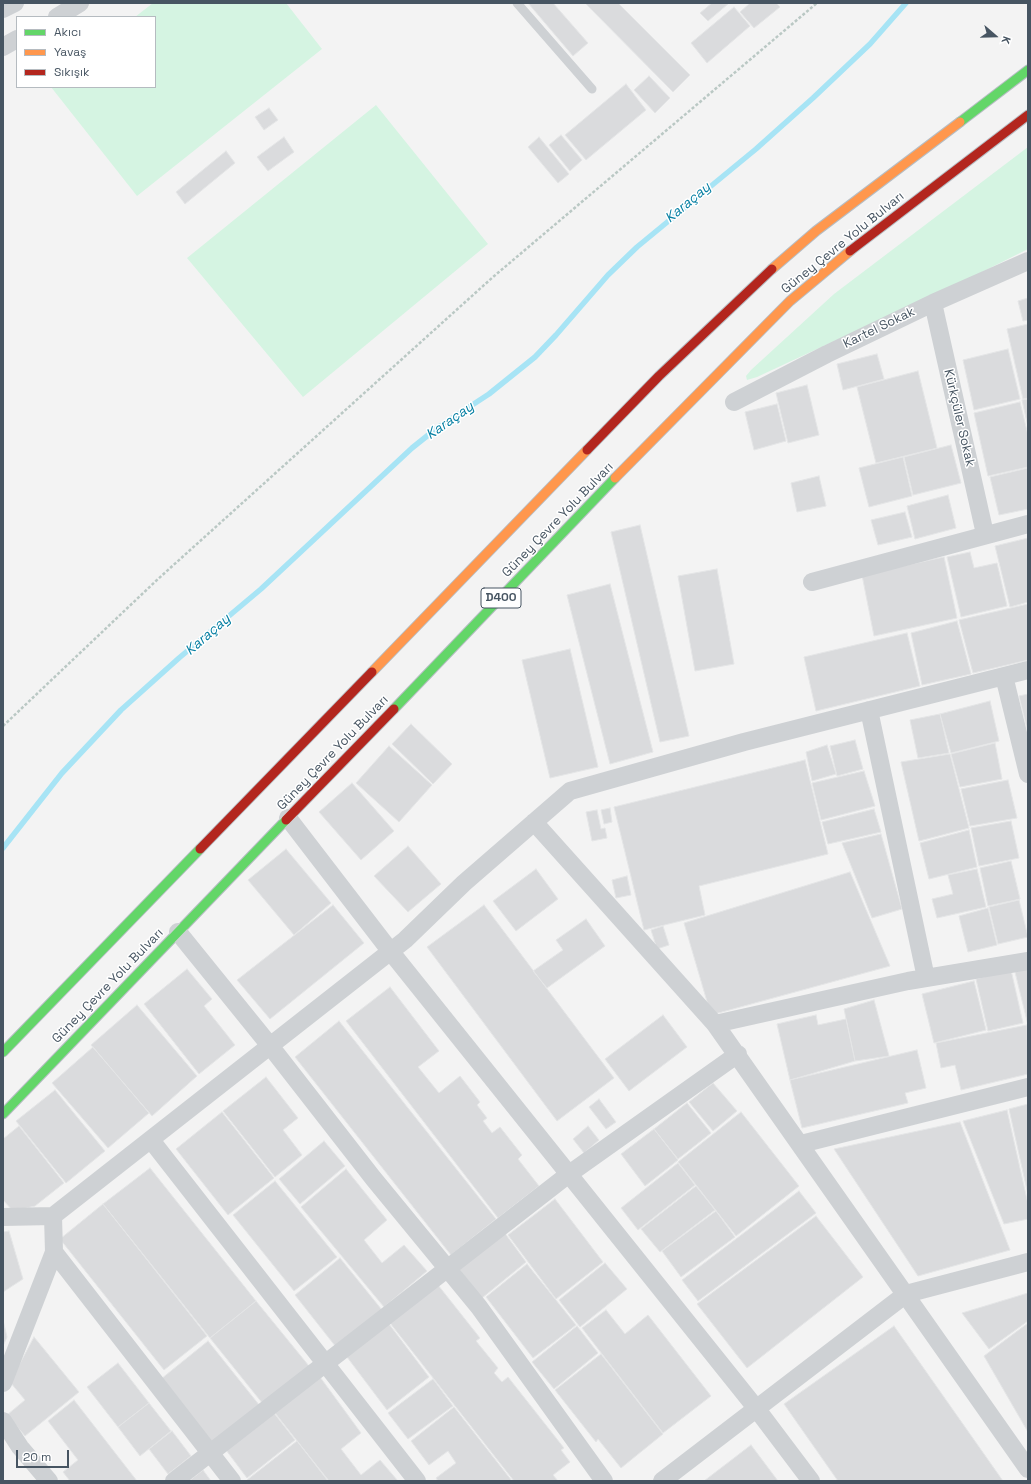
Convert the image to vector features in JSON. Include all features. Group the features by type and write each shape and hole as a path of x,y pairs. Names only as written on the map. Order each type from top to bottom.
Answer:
{"highway":[{"name":"Güney Çevre Yolu Bulvarı","path":"3,1052 659,376 763,277 816,231 1028,70"},
{"name":"Güney Çevre Yolu Bulvarı","path":"3,1114 701,390 790,301 839,259 1028,114"}],"street":[{"path":"3,9 15,3"},
{"path":"58,16 80,3"},
{"path":"3,47 16,40"},
{"name":"Kartel Sokak","path":"734,402 827,354 933,303 1028,261"},
{"name":"Kürkçüler Sokak","path":"933,303 985,534"},
{"path":"812,582 985,534 1028,524"},
{"path":"3,1217 53,1216 391,952 464,883 570,791 744,742 1028,670"},
{"path":"1004,676 1028,774"},
{"path":"869,710 926,978"},
{"path":"288,818 391,952 756,1408 811,1481"},
{"path":"534,822 715,1024 738,1054 1028,1469"},
{"path":"178,932 271,1047 373,1178 479,1307 604,1481"},
{"path":"715,1024 926,978 1028,961"},
{"path":"174,1481 446,1268 569,1174 738,1054"},
{"path":"801,1144 1028,1086"},
{"path":"151,1140 324,1364 417,1481"},
{"path":"3,1383 54,1252 53,1216"},
{"path":"54,1252 232,1481"},
{"path":"662,1481 906,1294 1028,1262"},
{"path":"3,1421 20,1447 49,1481"}],"lane":[{"path":"517,3 592,89"}],"path":[{"path":"3,726 158,579 493,277 816,3"}],"green space":[{"path":"153,3 286,3 322,49 137,196 52,88 156,88 156,16 136,16"},
{"path":"376,105 488,244 303,397 187,258"},
{"path":"1028,147 1028,249 976,275 757,377 747,380 746,376 751,370 834,294"}],"building":[{"path":"528,3 553,3 588,43 573,56"},
{"path":"585,3 618,3 690,75 673,92"},
{"path":"712,3 728,4 708,21 700,13"},
{"path":"750,3 776,3 780,7 754,28 740,12"},
{"path":"734,7 750,26 707,63 691,43"},
{"path":"649,76 670,98 655,113 634,90"},
{"path":"626,84 646,110 586,160 565,135"},
{"path":"269,108 278,120 264,130 255,117"},
{"path":"561,135 582,160 570,171 549,145"},
{"path":"284,137 294,152 268,171 257,157"},
{"path":"539,137 569,174 558,183 528,147"},
{"path":"226,151 235,163 185,204 176,192"},
{"path":"1028,298 1028,320 1023,321 1018,301"},
{"path":"1028,324 1028,398 1023,399 1007,329"},
{"path":"1008,349 1020,399 974,410 963,360"},
{"path":"877,354 884,379 843,390 837,364"},
{"path":"918,371 937,448 876,463 857,387"},
{"path":"807,385 819,435 788,443 776,393"},
{"path":"1028,399 1028,427 1022,400"},
{"path":"1020,402 1028,435 1028,467 988,476 974,413"},
{"path":"777,404 786,441 754,450 745,412"},
{"path":"951,445 961,483 913,495 904,457"},
{"path":"903,457 912,496 869,507 859,468"},
{"path":"1028,468 1028,509 999,515 990,477"},
{"path":"819,476 826,506 797,512 791,483"},
{"path":"948,495 956,528 915,539 907,506"},
{"path":"905,512 912,537 878,545 871,520"},
{"path":"640,525 689,736 660,742 611,532"},
{"path":"1028,538 1028,602 1010,607 995,546"},
{"path":"970,552 974,568 997,563 1007,606 961,617 947,557"},
{"path":"944,557 957,618 874,636 862,575"},
{"path":"717,569 734,664 695,671 678,576"},
{"path":"610,584 653,752 610,764 567,595"},
{"path":"1028,604 1028,660 973,673 959,620"},
{"path":"957,621 971,674 922,685 911,633"},
{"path":"907,633 920,686 816,711 804,657"},
{"path":"570,649 598,767 550,778 522,660"},
{"path":"1028,694 1028,733 1019,696"},
{"path":"990,701 999,741 951,753 940,714"},
{"path":"940,714 949,753 918,758 910,720"},
{"path":"411,724 452,764 433,784 392,744"},
{"path":"855,740 863,769 837,776 830,746"},
{"path":"995,743 1002,779 960,787 951,754"},
{"path":"827,745 836,774 812,781 806,752"},
{"path":"389,746 432,785 399,822 356,783"},
{"path":"950,754 969,828 919,841 901,762"},
{"path":"805,760 828,854 699,886 705,915 644,930 614,807"},
{"path":"864,771 875,806 821,820 812,783"},
{"path":"1008,780 1017,818 970,826 961,789"},
{"path":"352,783 394,831 361,860 319,812"},
{"path":"610,808 612,822 604,824 601,810"},
{"path":"874,809 881,832 828,844 822,822"},
{"path":"597,810 601,829 605,828 607,838 592,841 586,812"},
{"path":"1011,821 1019,858 979,866 971,828"},
{"path":"969,830 977,867 929,879 920,843"},
{"path":"881,834 902,909 872,918 842,843"},
{"path":"408,846 441,884 408,912 374,876"},
{"path":"286,849 331,903 294,935 248,880"},
{"path":"1011,861 1020,899 988,906 980,868"},
{"path":"536,869 558,899 516,931 493,901"},
{"path":"977,869 986,907 937,918 932,899 953,894 948,875"},
{"path":"850,872 890,966 711,1015 684,923"},
{"path":"627,876 631,895 616,898 612,880"},
{"path":"1019,900 1028,937 998,944 989,907"},
{"path":"333,905 364,943 270,1019 237,980"},
{"path":"484,905 614,1078 557,1121 427,947"},
{"path":"988,908 997,945 968,952 959,916"},
{"path":"586,919 605,946 547,988 533,971 563,950 556,940"},
{"path":"663,926 669,945 657,949 651,930"},
{"path":"1028,968 1028,1025 1015,972"},
{"path":"187,969 212,999 204,1006 235,1045 199,1074 144,1004"},
{"path":"1011,970 1023,1023 988,1031 976,979"},
{"path":"974,981 986,1030 934,1043 922,994"},
{"path":"390,987 439,1051 418,1067 439,1093 460,1076 480,1102 477,1105 487,1118 483,1121 492,1133 500,1127 522,1155 518,1159 539,1186 498,1218 346,1021"},
{"path":"874,1000 889,1056 855,1061 844,1009"},
{"path":"137,1005 197,1076 152,1116 91,1045"},
{"path":"663,1015 687,1047 629,1091 605,1059"},
{"path":"816,1015 818,1025 846,1019 855,1061 790,1080 777,1024"},
{"path":"339,1021 496,1219 451,1255 295,1057"},
{"path":"1027,1025 1028,1074 961,1090 955,1065 941,1068 936,1043"},
{"path":"93,1047 149,1113 108,1148 52,1083"},
{"path":"917,1050 926,1088 905,1093 908,1103 802,1128 790,1080"},
{"path":"266,1077 298,1118 283,1130 302,1155 275,1177 223,1111"},
{"path":"713,1083 737,1111 713,1131 689,1102"},
{"path":"55,1090 105,1151 66,1183 16,1121"},
{"path":"599,1099 616,1122 606,1129 589,1107"},
{"path":"687,1103 711,1133 678,1159 654,1129"},
{"path":"1028,1104 1028,1195 1009,1109"},
{"path":"1007,1110 1028,1204 1028,1219 1004,1224 963,1121"},
{"path":"222,1112 274,1178 228,1215 176,1149"},
{"path":"741,1112 799,1186 736,1236 678,1162"},
{"path":"960,1122 1010,1250 918,1276 834,1149"},
{"path":"19,1126 64,1183 35,1206 13,1211 3,1200 3,1139"},
{"path":"588,1126 599,1140 584,1153 573,1139"},
{"path":"654,1129 678,1160 645,1186 621,1154"},
{"path":"324,1141 345,1166 300,1204 279,1179"},
{"path":"678,1163 695,1185 638,1230 621,1208"},
{"path":"150,1168 256,1301 210,1338 103,1204"},
{"path":"346,1169 387,1220 364,1240 382,1263 404,1245 427,1271 384,1307 301,1207"},
{"path":"275,1181 337,1257 294,1291 233,1215"},
{"path":"696,1186 715,1210 660,1252 641,1229"},
{"path":"799,1191 816,1213 698,1301 682,1280"},
{"path":"555,1199 603,1262 556,1299 508,1235"},
{"path":"103,1204 207,1336 164,1370 60,1239"},
{"path":"716,1211 735,1237 681,1277 662,1251"},
{"path":"816,1216 863,1277 747,1368 697,1304"},
{"path":"9,1231 23,1279 3,1292 3,1232"},
{"path":"504,1232 526,1262 482,1298 458,1268"},
{"path":"340,1258 382,1310 336,1347 295,1295"},
{"path":"605,1263 627,1289 580,1327 559,1300"},
{"path":"527,1264 576,1325 533,1358 486,1297"},
{"path":"438,1285 480,1338 476,1341 498,1368 494,1373 502,1382 508,1377 564,1448 561,1450 570,1462 553,1475 558,1481 514,1481 390,1323"},
{"path":"1028,1293 1028,1321 989,1349 962,1313"},
{"path":"256,1301 309,1366 263,1404 210,1338"},
{"path":"606,1310 625,1334 648,1315 711,1396 663,1433 582,1328"},
{"path":"3,1320 7,1337 3,1346"},
{"path":"1028,1323 1028,1432 984,1356"},
{"path":"389,1324 429,1377 387,1410 347,1357"},
{"path":"577,1326 598,1353 554,1389 532,1362"},
{"path":"894,1326 1003,1481 838,1481 784,1404"},
{"path":"34,1337 79,1392 25,1436 7,1415 25,1400 10,1382"},
{"path":"208,1341 260,1406 214,1444 161,1379"},
{"path":"601,1354 663,1434 621,1468 598,1439 596,1442 555,1390"},
{"path":"118,1363 149,1403 118,1427 87,1387"},
{"path":"320,1377 361,1433 341,1449 361,1475 380,1460 398,1481 329,1481 275,1413"},
{"path":"433,1379 453,1406 408,1439 388,1413"},
{"path":"74,1400 137,1481 70,1481 63,1472 78,1460 48,1421"},
{"path":"149,1403 171,1431 140,1456 118,1427"},
{"path":"454,1407 512,1481 438,1481 436,1478 456,1463 448,1451 429,1465 411,1441"},
{"path":"274,1413 295,1440 247,1478 226,1450"},
{"path":"172,1431 191,1456 168,1474 149,1449"},
{"path":"297,1441 328,1481 247,1480"},
{"path":"751,1445 778,1481 704,1481"},
{"path":"203,1470 211,1481 189,1481"}],"waterway":[{"name":"Karaçay","path":"3,848 62,773 121,710 179,658 261,589 412,448 437,428 489,394 535,357 608,275 637,247 756,149 813,98 870,44 906,3"}],"traffic: fast":[{"path":"960,122 1028,70"},
{"path":"394,709 615,478"},
{"path":"3,1114 286,820"},
{"path":"3,1052 200,849"}],"traffic: slow":[{"path":"772,269 816,231 960,122"},
{"path":"615,478 790,301 850,251"},
{"path":"372,672 587,450"}],"traffic: jam":[{"path":"850,251 1028,115"},
{"path":"587,450 659,376 772,269"},
{"path":"200,849 372,672"},
{"path":"286,820 394,709"}]}
